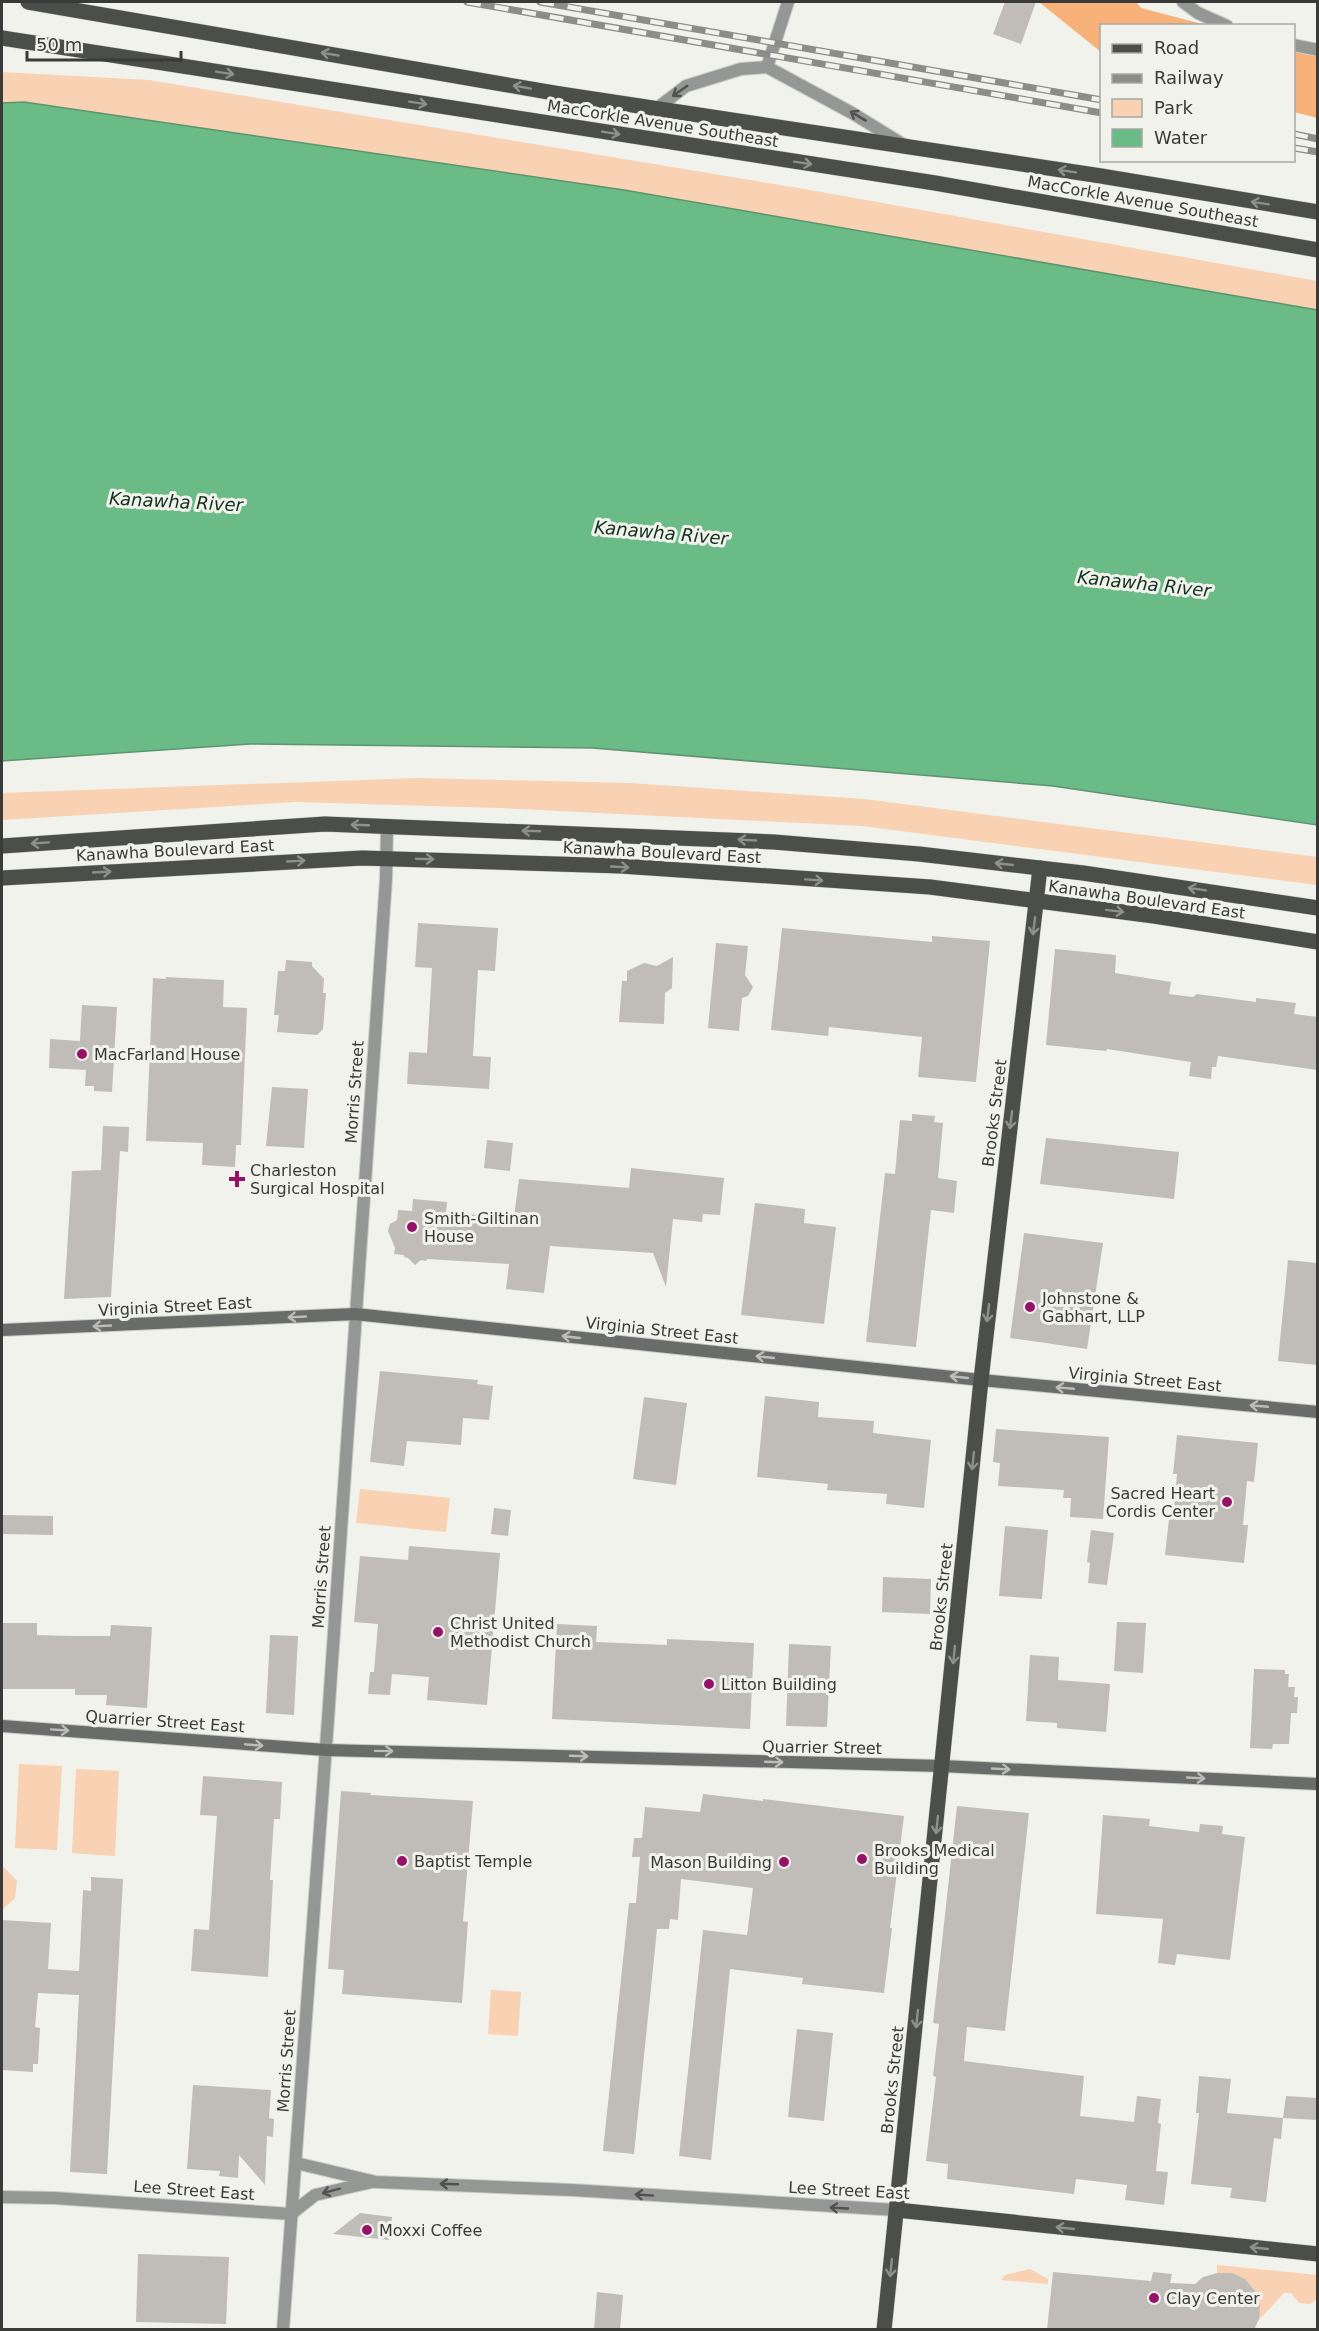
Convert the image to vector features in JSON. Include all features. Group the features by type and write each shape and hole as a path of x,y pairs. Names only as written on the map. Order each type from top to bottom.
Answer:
{"main road":[{"name":"MacCorkle Avenue Southeast","path":"28,2 560,94 1317,212"},
{"name":"MacCorkle Avenue Southeast","path":"2,38 935,183 1317,250"},
{"name":"Kanawha Boulevard East","path":"2,846 325,824 774,842 1040,868 1317,908"},
{"name":"Kanawha Boulevard East","path":"2,878 346,858 621,866 928,887 1154,916 1317,942"},
{"name":"Brooks Street","path":"884,2330 981,1380 1040,868"},
{"name":"Virginia Street East","path":"2,1330 355,1314 981,1380 1317,1412"},
{"name":"Quarrier Street East","path":"2,1726 326,1750"},
{"name":"Quarrier Street","path":"326,1750 942,1766 1317,1784"},
{"name":"Lee Street East","path":"897,2210 1317,2254"}],"street":[{"path":"767,67 788,2"},
{"path":"1183,2 1198,13 1223,24"},
{"path":"1295,45 1317,50"},
{"path":"656,108 686,86 741,69 767,67 852,113 908,147"},
{"name":"Morris Street","path":"283,2330 326,1750 387,858 387,826"},
{"name":"Lee Street East","path":"296,2163 376,2182 572,2190 897,2210"},
{"name":"Lee Street East","path":"2,2197 54,2198 291,2214 315,2195 376,2182"}],"green space":[{"path":"2,72 149,80 810,190 1317,281 1317,310 624,190 24,102 2,103"},
{"path":"418,778 630,783 864,799 1317,857 1317,885 862,826 499,808 295,802 2,820 2,793"},
{"path":"360,1489 450,1498 446,1532 356,1523"},
{"path":"19,1764 62,1766 57,1850 15,1848"},
{"path":"76,1769 119,1771 115,1856 72,1853"},
{"path":"2,1865 17,1881 15,1898 2,1910"},
{"path":"491,1990 521,1992 518,2036 488,2034"},
{"path":"1217,2265 1317,2275 1317,2299 1310,2304 1299,2303 1291,2293 1284,2293 1258,2321 1257,2301 1251,2286 1245,2280 1217,2273"},
{"path":"1030,2269 1048,2279 1048,2284 1001,2280 1005,2275"}],"shaded area":[{"path":"1039,2 1136,2 1141,8 1202,24 1100,24 1100,51"},
{"path":"1295,49 1317,55 1317,118 1295,112"}],"water":[{"name":"Kanawha River","path":"24,102 624,190 1317,310 1317,825 1053,786 593,748 250,744 2,761 2,103"}],"building":[{"path":"1005,2 1036,2 1021,44 993,34"},
{"path":"418,923 498,928 495,971 478,970 473,1056 491,1057 489,1089 407,1084 409,1052 427,1053 432,968 415,967"},
{"path":"782,928 932,942 932,936 990,941 976,1082 918,1077 922,1037 829,1027 828,1036 771,1030"},
{"path":"716,943 748,946 745,975 753,987 748,996 742,998 739,1031 708,1028"},
{"path":"1055,949 1116,955 1115,973 1171,982 1169,994 1193,997 1197,994 1256,1002 1256,998 1296,1003 1294,1014 1317,1017 1317,1070 1218,1056 1216,1067 1212,1067 1211,1079 1189,1076 1191,1062 1107,1049 1106,1051 1046,1045"},
{"path":"673,957 672,988 665,993 664,1024 619,1022 622,981 627,981 627,971 644,963 657,966"},
{"path":"286,960 312,962 312,966 324,979 323,993 326,993 323,1029 317,1035 277,1032 279,1015 274,1015 278,971 285,971"},
{"path":"166,977 224,980 223,1007 247,1008 241,1145 236,1145 235,1167 202,1165 203,1143 146,1141 153,978 166,979"},
{"name":"MacFarland House","path":"82,1005 117,1007 112,1092 94,1091 94,1086 85,1086 86,1070 49,1068 50,1039 80,1041"},
{"path":"272,1087 308,1089 304,1148 266,1146"},
{"path":"912,1114 935,1116 934,1122 943,1123 938,1178 957,1181 954,1213 931,1210 916,1347 866,1342 885,1173 895,1174 900,1120 912,1121"},
{"path":"103,1126 129,1127 128,1152 120,1151 111,1297 64,1299 72,1171 101,1170"},
{"path":"1046,1138 1179,1152 1174,1199 1040,1184"},
{"path":"487,1140 513,1143 510,1171 484,1168"},
{"path":"631,1168 724,1178 720,1215 703,1214 702,1222 673,1219 666,1287 653,1253 550,1246 544,1293 506,1289 509,1264 427,1259 415,1265 404,1255 394,1254 395,1248 388,1231 390,1224 397,1220 398,1210 412,1211 413,1199 447,1202 446,1213 514,1217 519,1179 629,1188"},
{"path":"755,1203 805,1209 804,1223 836,1227 824,1324 741,1315"},
{"path":"1024,1233 1103,1243 1087,1349 1010,1338"},
{"path":"1288,1260 1317,1263 1317,1365 1278,1361"},
{"path":"380,1371 478,1380 477,1384 493,1386 489,1420 463,1418 461,1445 407,1441 404,1466 370,1462"},
{"path":"765,1396 819,1402 818,1417 874,1421 873,1433 931,1440 924,1508 886,1504 887,1494 827,1490 828,1484 757,1477"},
{"path":"644,1397 687,1403 676,1485 633,1479"},
{"path":"996,1429 1109,1437 1103,1519 1070,1517 1071,1498 1063,1498 1064,1490 998,1486 1000,1463 993,1462"},
{"name":"Sacred Heart Cordis Center","path":"1177,1435 1258,1443 1254,1482 1247,1481 1243,1525 1248,1525 1244,1563 1165,1555 1169,1519 1173,1520 1177,1474 1173,1474"},
{"path":"494,1508 511,1510 508,1536 491,1534"},
{"path":"3,1515 53,1516 53,1535 2,1534"},
{"path":"1005,1526 1048,1530 1042,1599 999,1596"},
{"path":"1091,1530 1114,1533 1107,1585 1088,1583 1090,1563 1087,1562"},
{"name":"Christ United Methodist Church","path":"409,1546 500,1553 487,1705 427,1700 429,1677 392,1674 390,1695 368,1694 370,1672 374,1672 378,1624 354,1622 360,1556 408,1560"},
{"path":"883,1577 931,1579 930,1614 882,1612"},
{"path":"1117,1622 1146,1623 1143,1673 1114,1671"},
{"path":"2,1623 37,1623 37,1635 71,1636 110,1636 111,1625 152,1627 147,1708 106,1705 107,1695 75,1695 75,1689 2,1689"},
{"path":"557,1624 597,1626 596,1642 667,1645 667,1639 754,1643 750,1729 552,1719"},
{"path":"270,1635 298,1636 294,1715 266,1713"},
{"path":"789,1644 831,1646 827,1727 786,1726"},
{"path":"1030,1655 1059,1657 1058,1680 1110,1684 1106,1732 1057,1728 1057,1723 1026,1721"},
{"path":"1254,1669 1285,1670 1285,1674 1289,1674 1288,1687 1295,1687 1294,1697 1298,1697 1297,1713 1291,1713 1289,1744 1273,1744 1272,1749 1250,1748"},
{"path":"203,1776 282,1782 280,1819 274,1819 268,1977 191,1971 194,1929 209,1930 217,1816 200,1815"},
{"name":"Baptist Temple","path":"341,1791 473,1801 463,1921 468,1922 462,2003 342,1994 344,1970 328,1969"},
{"path":"703,1794 904,1816 884,1993 802,1984 803,1978 730,1969 711,2160 679,2156 703,1930 747,1935 753,1888 681,1879 678,1920 670,1919 669,1929 657,1929 634,2154 603,2151 629,1903 636,1903 640,1857 632,1857 634,1838 642,1838 645,1807 700,1812"},
{"path":"957,1806 1029,1813 1005,2031 967,2027 964,2061 1084,2076 1080,2116 1134,2122 1137,2096 1161,2099 1156,2171 1168,2172 1164,2205 1125,2200 1127,2185 1076,2179 1074,2194 947,2179 948,2164 926,2161 936,2077 933,2076 939,2024 933,2023"},
{"path":"1103,1815 1150,1819 1149,1826 1199,1832 1200,1824 1223,1826 1222,1834 1245,1837 1230,1960 1177,1954 1175,1965 1158,1963 1163,1919 1096,1914"},
{"path":"91,1877 123,1879 107,2174 70,2172 79,1995 38,1993 35,2027 40,2028 38,2064 33,2064 33,2072 2,2070 2,1920 51,1923 48,1969 79,1971 83,1890 91,1891"},
{"path":"797,2029 833,2033 824,2121 788,2117"},
{"path":"1199,2076 1231,2079 1227,2113 1283,2118 1281,2139 1274,2138 1266,2202 1230,2198 1232,2188 1191,2184 1199,2113 1196,2113"},
{"path":"193,2085 271,2090 269,2118 274,2119 273,2137 267,2136 265,2185 239,2155 238,2178 219,2176 220,2171 187,2169"},
{"path":"1286,2096 1317,2098 1317,2120 1283,2118"},
{"name":"Moxxi Coffee","path":"360,2213 392,2217 389,2240 333,2234"},
{"path":"138,2254 229,2257 226,2324 136,2322"},
{"name":"Clay Center","path":"1053,2272 1151,2281 1153,2272 1172,2274 1170,2283 1195,2284 1203,2277 1217,2273 1232,2273 1245,2279 1255,2291 1260,2305 1259,2319 1254,2330 1047,2330"},
{"path":"597,2292 623,2295 620,2330 594,2330"}],"railway":[{"path":"467,2 1100,113"},
{"path":"540,2 1100,100"},
{"path":"1295,134 1318,139"},
{"path":"1295,148 1318,152"}],"place":[{"name":"MacFarland House","path":"82,1054"},
{"name":"Charleston Surgical Hospital","path":"237,1179"},
{"name":"Smith-Giltinan House","path":"412,1227"},
{"name":"Johnstone & Gabhart, LLP","path":"1030,1307"},
{"name":"Sacred Heart Cordis Center","path":"1227,1502"},
{"name":"Christ United Methodist Church","path":"438,1632"},
{"name":"Litton Building","path":"709,1684"},
{"name":"Brooks Medical Building","path":"862,1859"},
{"name":"Baptist Temple","path":"402,1861"},
{"name":"Mason Building","path":"784,1862"},
{"name":"Moxxi Coffee","path":"367,2230"},
{"name":"Clay Center","path":"1154,2298"}]}
